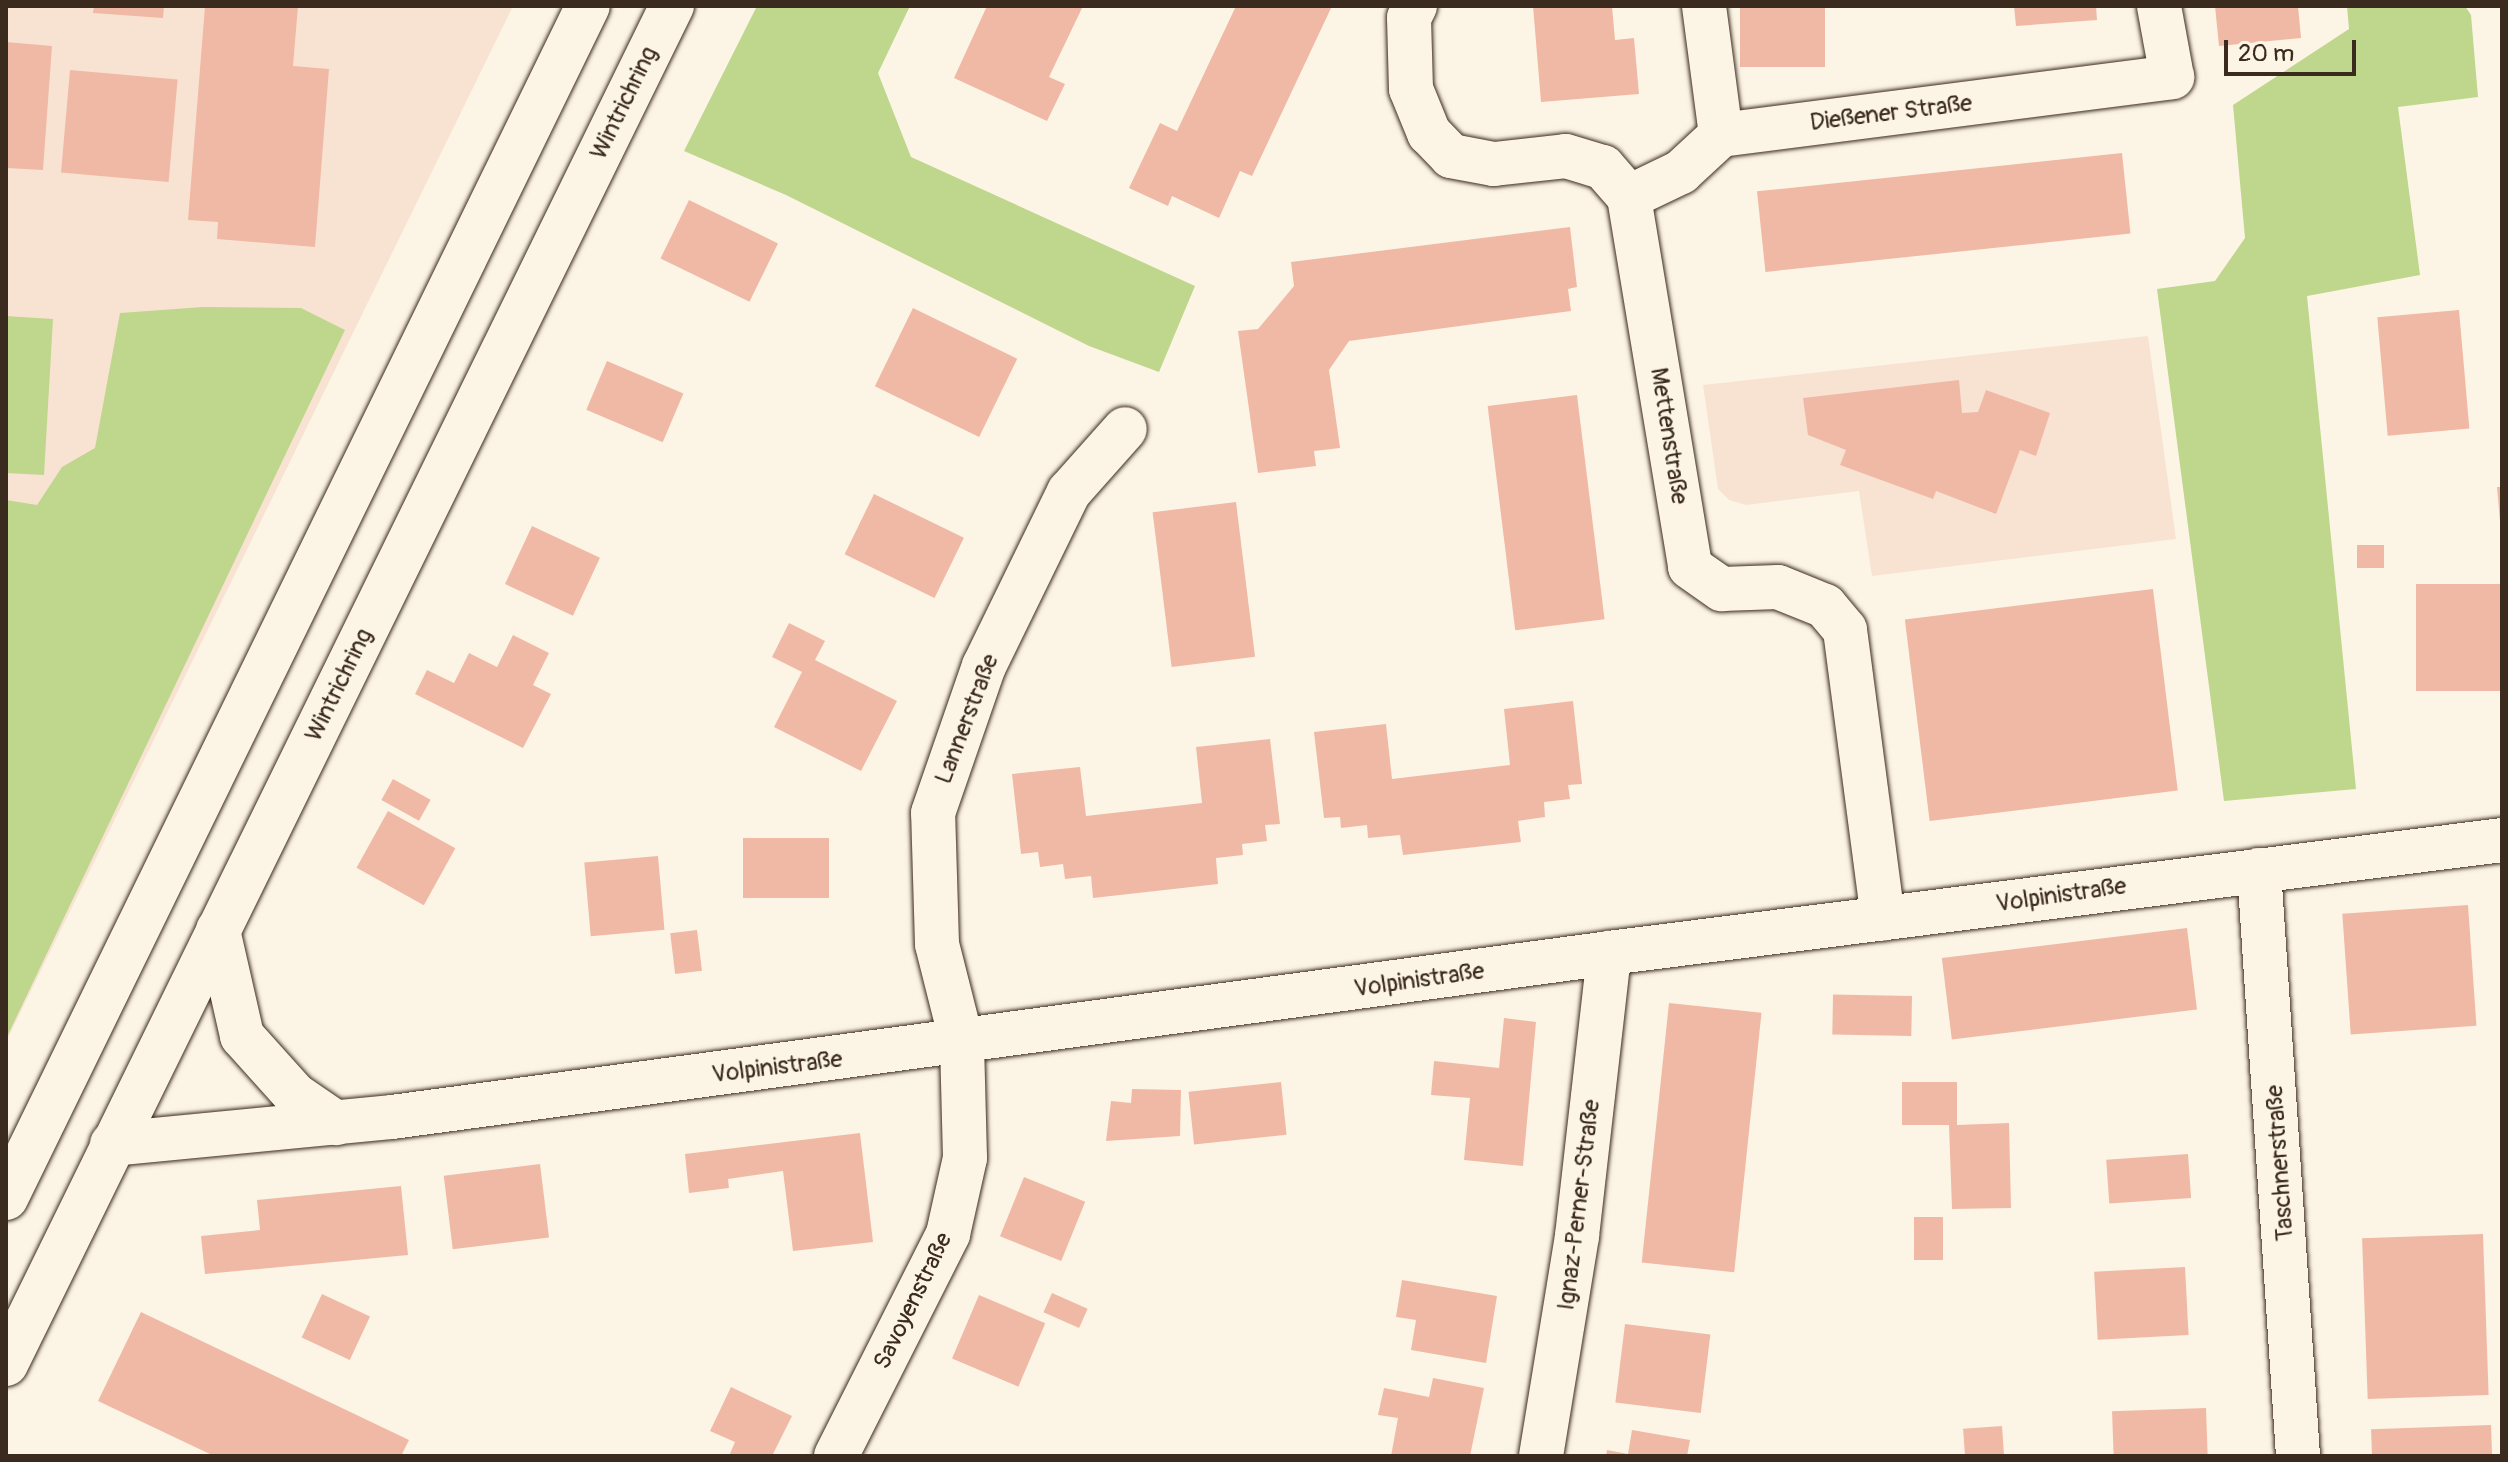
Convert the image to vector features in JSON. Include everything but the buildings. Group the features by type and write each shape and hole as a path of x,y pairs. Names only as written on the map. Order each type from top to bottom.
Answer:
{"street":[{"path":"6,1198 588,6"},
{"name":"Wintrichring","path":"6,1364 672,6"},
{"path":"1415,6 1409,18 1411,89 1429,133 1451,156 1494,164 1566,156 1603,167 1629,197 1681,172 1721,135 1704,6"},
{"name":"Dießener Straße","path":"1721,135 2172,77 2159,6"},
{"name":"Mettenstraße","path":"1629,197 1690,567 1722,589 1778,587 1825,606 1845,630 1883,919"},
{"name":"Lannerstraße","path":"962,1043 937,944 933,813 984,666 1069,492 1125,429"},
{"name":"Volpinistraße","path":"112,1144 336,1123 962,1043 1609,953 2502,840"},
{"name":"Taschnerstraße","path":"2259,870 2298,1456"},
{"path":"218,930 242,1036 295,1095 336,1123"},
{"name":"Ignaz-Perner-Straße","path":"1541,1456 1577,1236 1609,953"},
{"name":"Savoyenstraße","path":"836,1456 948,1234 965,1158 962,1043"}],"shaded area":[{"path":"6,6 513,6 6,1042"},
{"path":"2148,336 2176,539 1872,576 1859,491 1746,505 1729,500 1718,489 1703,385"}],"green space":[{"path":"757,6 910,6 878,73 911,157 1195,286 1159,372 1089,346 786,195 684,151"},
{"path":"2347,6 2465,6 2471,15 2478,97 2398,107 2420,275 2307,296 2356,789 2224,801 2157,289 2215,281 2245,238 2233,105 2349,29"},
{"path":"203,307 301,308 345,330 6,1039 6,500 37,505 62,467 95,448 120,313"},
{"path":"6,316 53,319 44,475 6,473"}]}
